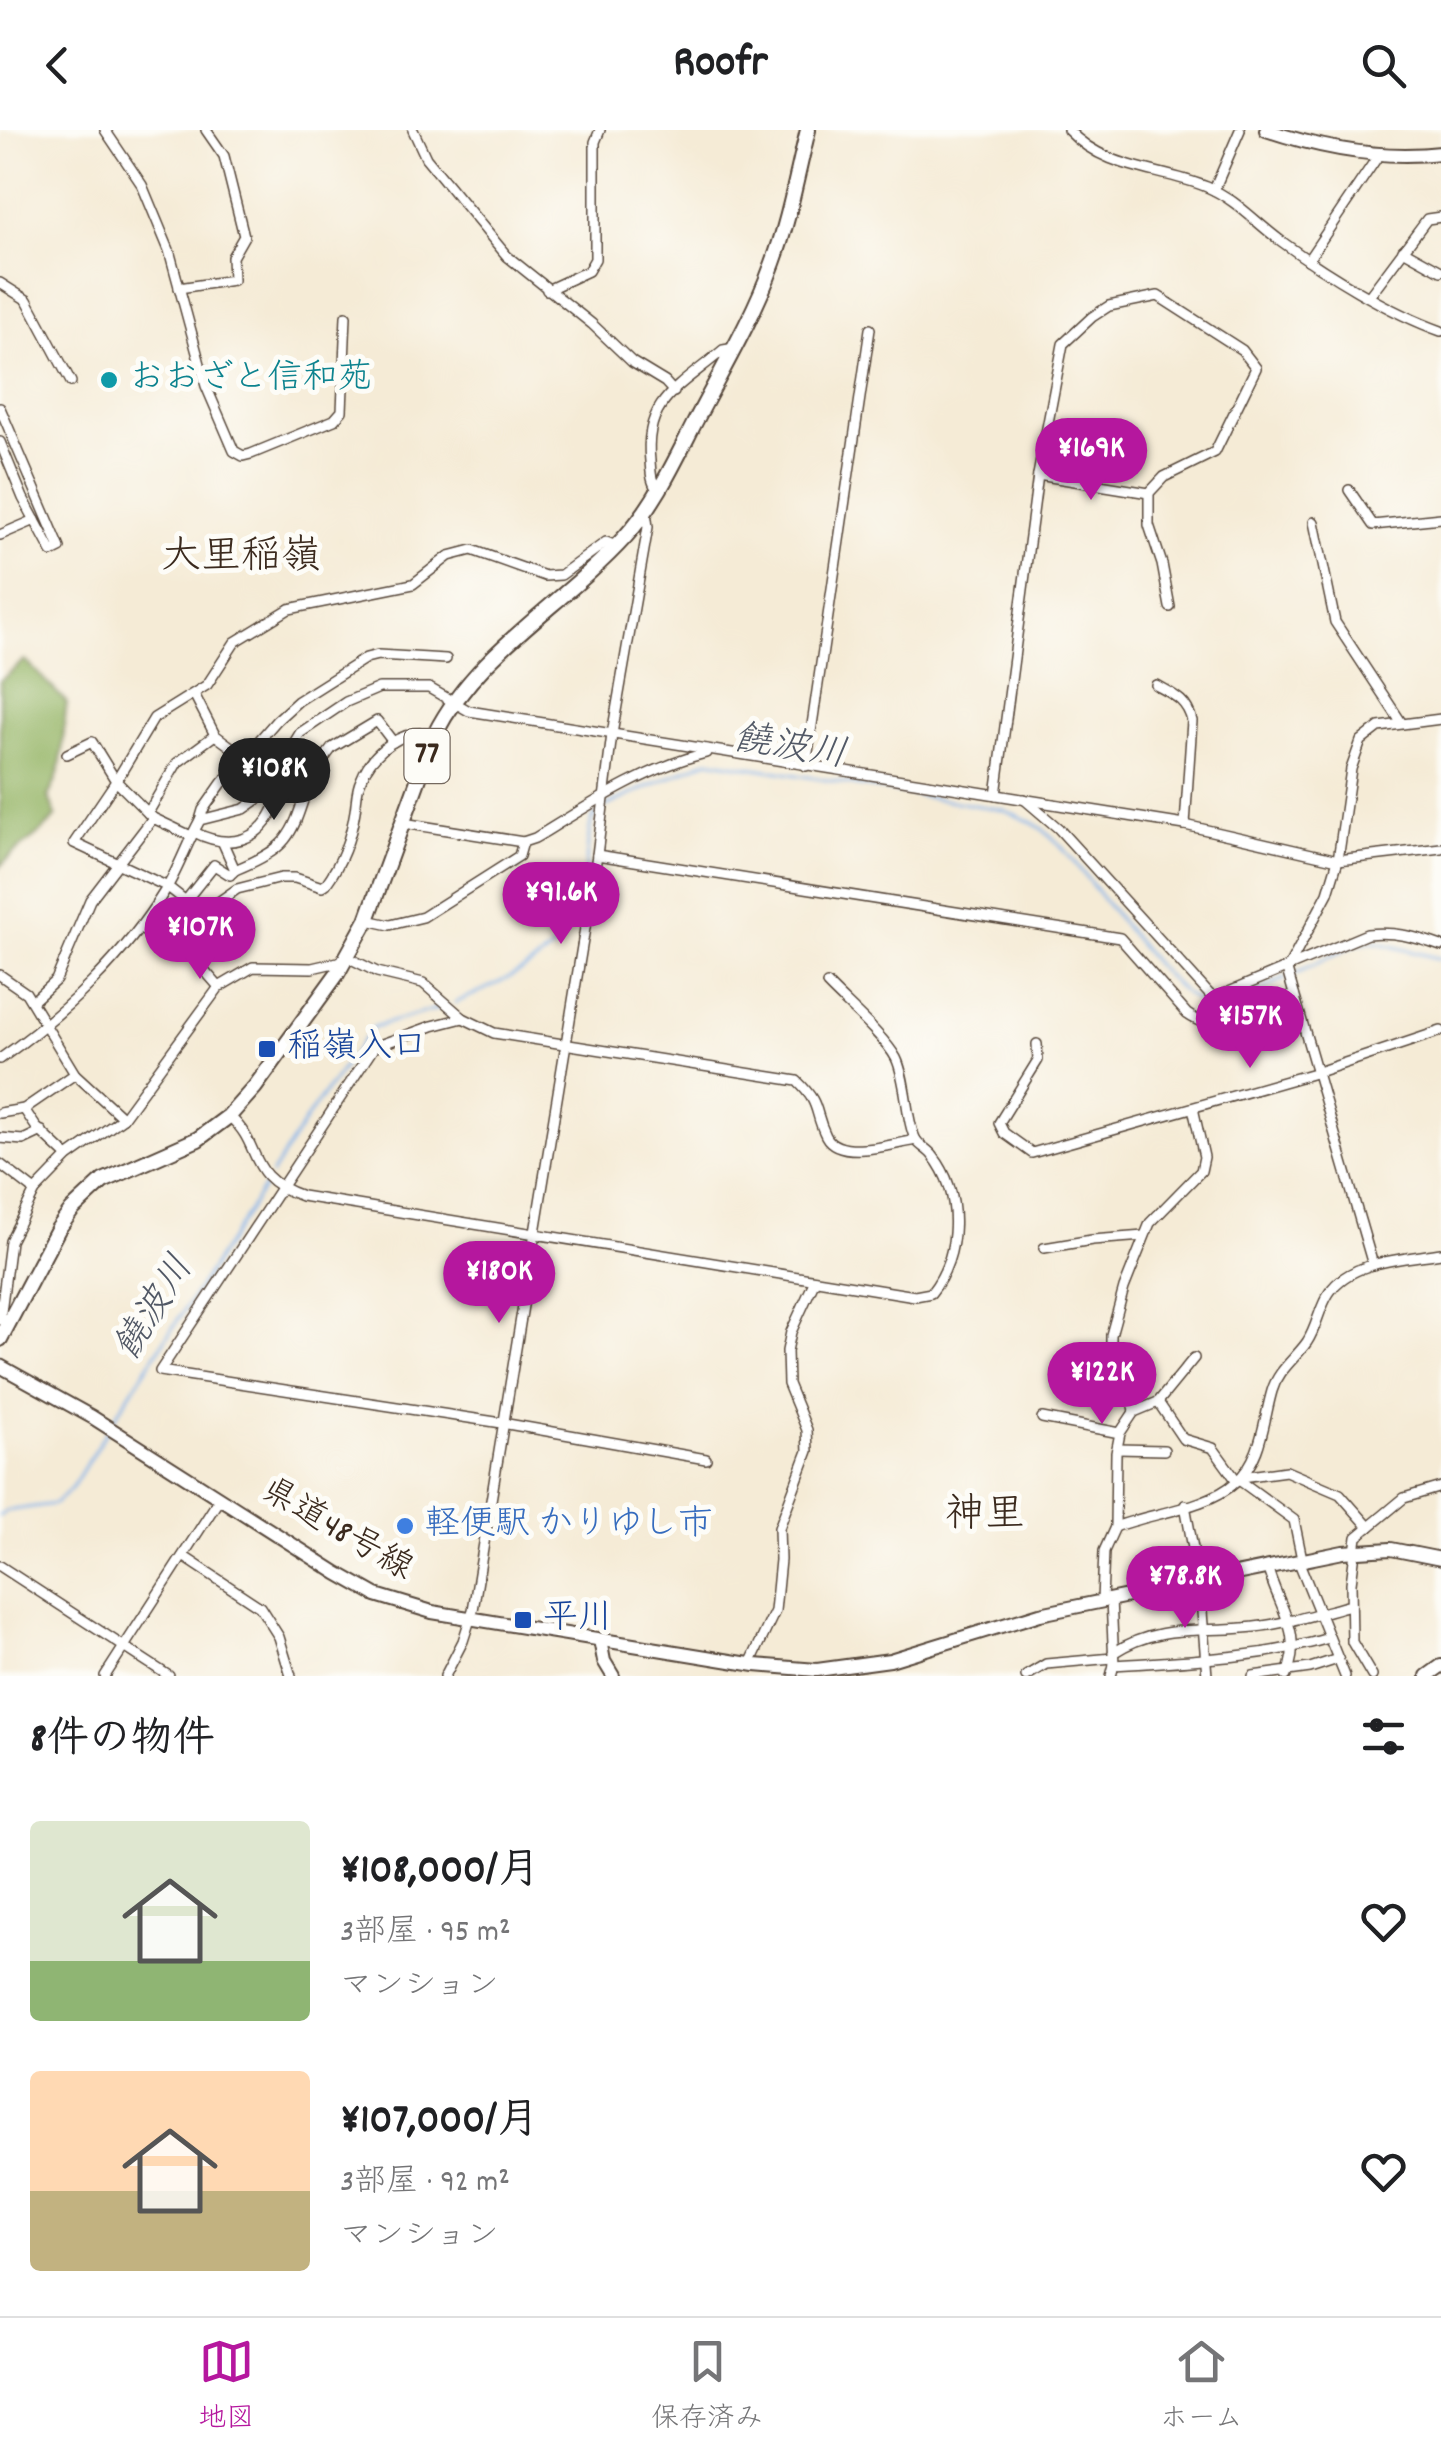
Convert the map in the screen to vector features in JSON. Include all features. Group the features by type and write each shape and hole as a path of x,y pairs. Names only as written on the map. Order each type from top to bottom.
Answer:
{"main road":[{"name":"77","path":"1,1329 58,1229 88,1192 119,1172 198,1139 229,1116 255,1088 346,960 368,920 435,734 454,702 514,637 616,546 646,512 658,491 735,348 774,260 808,130"},
{"path":"1266,130 1325,147 1378,156 1441,153"},
{"name":"県道48号線","path":"0,1366 92,1416 376,1594 418,1609 753,1668 817,1670 870,1664 1020,1619 1355,1550 1390,1549 1441,1559"},
{"path":"600,1640 604,1662 613,1676"},
{"path":"1427,1676 1441,1666"}],"street":[{"path":"105,130 142,184 169,250 206,386 234,452 242,456 334,420 342,411 346,316"},
{"path":"179,288 233,280 232,257 244,236 224,156 206,130"},
{"path":"413,130 426,158 507,256 592,324 632,362 674,392"},
{"path":"547,290 588,271 595,260 595,142 600,130"},
{"path":"1068,130 1117,163 1214,190 1308,260 1441,331"},
{"path":"1079,140 1088,130"},
{"path":"1214,190 1240,130"},
{"path":"1308,260 1378,156"},
{"path":"1370,295 1427,219 1441,217"},
{"path":"1403,250 1441,271"},
{"path":"0,283 26,300 71,382"},
{"path":"996,795 1038,475 1064,344 1109,306 1158,296 1242,350 1256,368 1215,452 1164,477 1149,493 1148,525 1162,564 1170,607"},
{"path":"806,766 870,329"},
{"path":"658,491 652,484 648,430 656,409 723,350 735,348"},
{"path":"0,408 60,548 52,552 0,442"},
{"path":"1038,475 1149,493"},
{"path":"1349,490 1373,525 1441,518"},
{"path":"445,1676 471,1618 597,854 612,734 648,526 646,512"},
{"path":"0,535 35,520"},
{"path":"1314,522 1335,622 1400,722"},
{"path":"206,917 168,887 74,843 154,718 207,685 235,642 289,608 413,584 449,556 472,550 552,577 570,571 606,542 616,546"},
{"path":"0,1059 47,1026 119,958 168,887 203,810 245,757 298,702 366,658 446,660"},
{"path":"1156,685 1188,706 1192,721 1185,826"},
{"path":"200,820 244,809 263,793 300,733 346,702 378,688 429,688 469,711 1185,826 1338,860 1441,848"},
{"path":"194,694 215,735 245,757"},
{"path":"1373,1266 1288,970 1328,892 1338,860 1350,769 1361,742 1379,727 1441,719"},
{"path":"187,899 214,865 232,872 280,848 291,835 311,776 332,748 377,721 393,742"},
{"path":"184,947 217,903 237,889 281,878 295,878 322,888 348,844 358,786 365,770 408,733 435,734"},
{"path":"33,1002 56,980 90,900 150,815 178,763 215,735"},
{"path":"67,754 92,742 116,781 150,815 222,843 255,835 268,824 276,804 263,793"},
{"path":"404,824 523,842 604,796 686,758 714,751"},
{"path":"278,771 311,776"},
{"path":"1024,799 1058,828 1205,992 1217,997 1367,934 1411,936 1441,946"},
{"path":"368,920 390,925 422,917 519,856 523,842"},
{"path":"222,843 237,889"},
{"path":"597,854 1120,938 1187,1014 1214,1026 1294,995"},
{"path":"140,928 163,942 184,947 220,987"},
{"path":"1,1329 10,1241 35,1191 68,1157 123,1118 220,987 252,967 312,968 346,960 423,983 462,1018 494,1032 797,1081 812,1095 826,1135 839,1147 858,1150 916,1140"},
{"path":"0,975 26,993 75,1074 123,1118"},
{"path":"229,1116 245,1132 255,1163 280,1188 302,1196 915,1296 932,1293 941,1281 952,1250 955,1227 950,1189 932,1153 916,1140 895,1056 828,984"},
{"path":"462,1018 374,1047 160,1371 502,1423 706,1459"},
{"path":"1037,1044 1038,1060 1000,1123 1004,1133 1032,1153 1318,1072 1441,1031"},
{"path":"0,1113 24,1108 75,1074"},
{"path":"24,1108 68,1157"},
{"path":"1134,1412 1132,1393 1111,1351 1111,1335 1150,1223 1202,1171 1204,1157 1194,1108"},
{"path":"0,1138 23,1140 42,1131"},
{"path":"0,1164 35,1191"},
{"path":"1044,1248 1144,1236"},
{"path":"1240,1479 1260,1442 1278,1376 1307,1341 1331,1289 1351,1274 1373,1266 1440,1256"},
{"path":"753,1668 775,1611 779,1528 808,1451 807,1430 788,1384 787,1351 791,1332 816,1280"},
{"path":"1113,1663 1104,1551 1115,1527 1120,1433 1134,1412 1158,1402 1194,1358"},
{"path":"1158,1402 1183,1439 1213,1448 1240,1479 1294,1520 1300,1560 1345,1676"},
{"path":"1042,1418 1120,1433"},
{"path":"1117,1450 1164,1450"},
{"path":"1115,1527 1210,1498 1240,1479 1286,1472 1340,1494 1369,1527"},
{"path":"1372,1676 1352,1642 1357,1538 1404,1498 1441,1487"},
{"path":"105,1676 220,1498"},
{"path":"1185,1506 1198,1580 1207,1676"},
{"path":"183,1556 260,1607 279,1637 291,1676"},
{"path":"0,1566 170,1676"},
{"path":"1267,1566 1290,1620 1294,1648 1287,1674"},
{"path":"1113,1663 1134,1639 1158,1633 1245,1628 1351,1605"},
{"path":"1031,1674 1046,1664 1205,1659 1294,1648 1329,1638"},
{"path":"1254,1676 1287,1674 1338,1660"}],"green space":[{"path":"25,660 67,703 61,762 48,796 56,816 0,867 0,681"}],"waterway":[{"name":"饒波川","path":"606,806 708,760 1003,810 1032,822 1056,841 1150,958 1190,997 1205,1004 1226,1003 1285,978"},
{"name":"饒波川","path":"455,1003 539,960 565,934 581,895 592,818 600,812"},
{"name":"饒波川","path":"1292,975 1357,944 1375,942 1441,959"},
{"name":"饒波川","path":"271,1175 312,1110 373,1027 447,1006"},
{"name":"饒波川","path":"111,1423 267,1182"},
{"name":"饒波川","path":"0,1516 6,1511 54,1504 71,1489 107,1430"}],"place":[{"name":"おおざと信和苑","path":"109,380"},
{"name":"稲嶺入口","path":"267,1049"},
{"name":"軽便駅 かりゆし市","path":"405,1526"},
{"name":"平川","path":"523,1620"}],"district":[{"name":"大里稲嶺","path":"241,559"},
{"name":"神里","path":"985,1517"}]}
